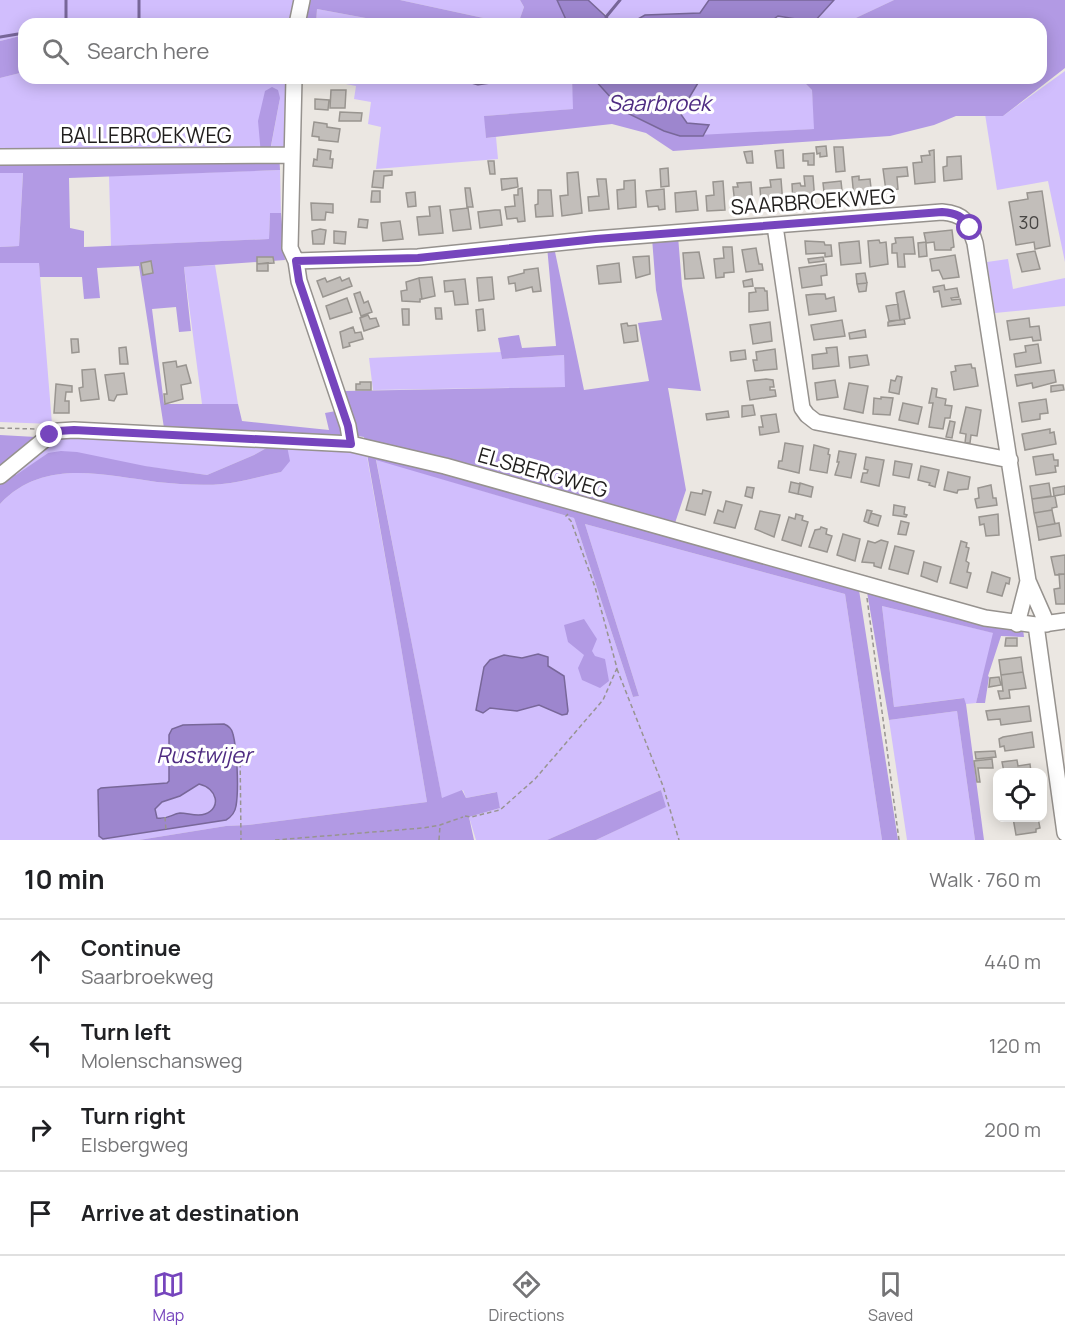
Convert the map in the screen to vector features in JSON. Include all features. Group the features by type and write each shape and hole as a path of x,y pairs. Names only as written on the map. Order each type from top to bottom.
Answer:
{"street":[{"path":"298,18 302,0"},
{"path":"294,84 290,248 348,426 351,444"},
{"name":"BALLEBROEKWEG","path":"0,157 292,155"},
{"name":"SAARBROEKWEG","path":"296,261 418,258 596,239 942,212 955,213 964,218 975,243 1028,581 1041,625 1065,832"},
{"path":"776,225 802,408 807,415 816,422 1010,460"},
{"name":"ELSBERGWEG","path":"50,435 58,431 74,430 351,444 445,466 985,618 1017,624 1041,625 1065,621"},
{"path":"0,476 50,435"},
{"name":"SAARBROEKWEG","path":"1017,624 1028,581"}],"path":[{"path":"0,428 38,429 50,435"},
{"path":"569,513 566,516 571,521 595,586 616,668 663,786 679,840"},
{"path":"866,585 899,840"},
{"path":"465,816 471,817 500,810 536,779 603,700 616,668"},
{"path":"240,748 241,840"},
{"path":"275,840 440,825 470,815"},
{"path":"165,817 166,831"},
{"path":"439,840 440,825"}],"shaded area":[{"path":"0,0 298,0 294,18 18,18 18,36 0,41"},
{"path":"307,0 400,0 483,18 366,18 317,9 316,18 304,18"},
{"path":"400,0 520,0 524,7 520,18 483,18"},
{"path":"520,0 557,0 565,18 520,18 524,7"},
{"path":"588,0 709,0 701,13 645,15 640,18 608,18"},
{"path":"834,0 894,0 856,18 818,18"},
{"path":"894,0 1065,0 1065,68 1047,82 1047,18 856,18"},
{"path":"317,9 366,18 316,18"},
{"path":"18,36 18,74 0,78 0,41"},
{"path":"1065,71 1065,262 1048,181 997,190 985,114 1003,116"},
{"path":"18,74 18,84 290,84 286,148 270,152 280,98 261,155 0,154 0,78"},
{"path":"346,84 572,84 574,109 485,116 486,138 496,137 498,159 376,169 381,127 368,124 371,102 354,99 356,86"},
{"path":"572,84 598,84 623,111 664,131 680,136 814,129 812,90 806,84 1044,84 1003,116 956,116 934,125 890,136 673,151 646,133 612,124 486,138 484,116 573,109"},
{"path":"697,84 806,84 812,90 815,129 703,136 709,125 687,123 680,113"},
{"path":"272,87 278,90 280,98 270,151 279,151 280,170 69,178 70,228 84,231 84,247 269,239 270,213 281,213 285,260 184,267 191,331 179,332 176,307 152,309 164,404 238,404 242,421 329,430 325,413 336,411 343,429 341,436 334,438 164,428 139,266 97,268 100,298 84,299 82,277 40,277 39,263 0,263 0,247 19,246 23,173 0,173 0,154 261,155 258,121 265,91"},
{"path":"280,170 281,213 270,214 269,239 111,246 109,176"},
{"path":"23,172 19,246 0,247 0,173"},
{"path":"678,236 682,286 701,391 668,388 686,490 674,526 859,590 898,840 882,840 845,594 585,524 639,696 633,697 574,518 376,460 442,798 462,790 466,798 497,792 500,808 469,817 474,840 139,840 226,826 427,802 364,437 357,436 344,391 565,387 564,355 502,359 498,338 519,335 522,348 556,346 547,246 554,247 584,390 649,381 638,323 662,320 656,290 652,238"},
{"path":"1008,259 1013,289 1065,278 1065,306 995,313 987,262"},
{"path":"0,263 39,263 52,424 0,422"},
{"path":"215,265 238,404 202,404 184,267"},
{"path":"501,352 502,359 564,355 566,387 373,390 369,358"},
{"path":"0,435 36,437 15,471 16,475 48,453 61,451 207,475 270,446 287,446 290,461 281,472 214,485 165,483 95,474 54,475 35,480 17,490 0,504"},
{"path":"61,438 270,446 207,475 48,453 16,476 15,471 51,442"},
{"path":"287,446 366,451 427,802 226,826 139,840 0,840 0,504 17,490 35,480 54,475 95,474 157,482 206,485 237,482 281,472","holes":["236,771 226,820 103,838 99,836 101,788 167,783"]},
{"path":"376,459 574,518 633,697 639,696 585,524 845,594 882,840 596,840 665,807 661,790 547,840 476,840 469,817 500,808 496,792 466,798 463,790 442,799"},
{"path":"867,592 1023,629 1024,637 1001,636 988,676 985,703 976,703 993,633 882,606 894,707 964,698 984,840 975,840 957,711 889,720"},
{"path":"882,606 994,633 976,703 966,704 963,698 894,707"},
{"path":"584,619 597,639 592,651 595,656 605,659 609,681 600,688 582,680 578,668 584,655 568,642 564,625"},
{"path":"957,711 975,840 907,840 889,720"},
{"path":"199,784 210,790 215,798 214,807 210,811 202,815 180,813 157,818 155,809 162,802 180,796"},
{"path":"661,790 666,807 596,840 547,840"}],"water":[{"path":"557,0 588,0 608,18 565,18"},
{"path":"709,0 834,0 818,18 778,16 775,18 640,18 645,15 700,13"},
{"name":"Saarbroek","path":"598,84 697,84 680,113 687,123 709,125 703,136 680,136 664,131 623,111"},
{"path":"538,654 548,657 548,666 564,676 567,714 562,715 539,705 517,711 490,708 483,713 476,710 484,667 490,660 504,655 522,658"},
{"name":"Rustwijer","path":"224,724 232,731 236,750 237,780 237,799 233,814 226,820 103,839 99,836 98,790 167,783 169,781 169,735 172,729 183,725","holes":["199,784 205,786 215,798 214,807 210,811 202,815 180,813 157,818 155,809 162,802 180,796"]}],"building":[{"path":"331,90 346,90 345,108 330,108"},
{"path":"315,99 329,100 328,110 315,109"},
{"path":"340,112 362,113 361,121 339,121"},
{"path":"314,122 340,129 338,142 319,140 319,137 312,136"},
{"path":"826,146 827,156 820,157 816,147"},
{"path":"834,147 843,147 845,171 836,172"},
{"path":"318,149 331,151 332,168 313,166 314,159 317,160"},
{"path":"783,150 784,168 777,168 775,151"},
{"path":"934,150 935,182 915,184 913,163 922,162 921,156 930,155 929,151"},
{"path":"752,151 753,163 747,163 744,152"},
{"path":"814,153 814,165 808,165 808,161 803,161 803,154"},
{"path":"961,156 962,179 944,181 943,167 947,166 947,157"},
{"path":"488,161 494,161 495,174 490,174"},
{"path":"907,167 908,176 897,177 898,189 886,191 883,169"},
{"path":"668,168 669,186 661,187 660,169"},
{"path":"374,171 392,171 392,175 384,176 383,188 372,187"},
{"path":"578,172 582,213 562,216 560,196 568,195 567,173"},
{"path":"804,176 813,176 815,202 802,200 802,203 793,203 792,184 800,183 801,186 805,186"},
{"path":"859,176 859,180 870,179 872,197 854,198 852,177"},
{"path":"517,178 518,187 502,190 501,179"},
{"path":"597,179 606,179 609,209 589,211 588,197 599,196"},
{"path":"781,179 783,205 775,205 774,202 761,203 760,188 771,187 770,180"},
{"path":"635,180 636,207 618,209 617,190 624,189 624,181"},
{"path":"723,181 725,210 707,211 706,196 714,195 713,182"},
{"path":"841,181 843,200 825,201 823,183"},
{"path":"751,182 753,207 745,207 745,203 735,204 733,187 738,187 737,183"},
{"path":"465,188 470,188 473,207 467,207"},
{"path":"522,188 525,221 518,222 517,218 507,219 505,207 515,206 514,195 518,195 518,189"},
{"path":"664,189 665,209 659,210 658,206 648,207 646,191"},
{"path":"538,190 551,190 553,216 536,217 535,205 538,204"},
{"path":"372,191 380,191 380,202 371,202"},
{"path":"696,191 698,210 676,212 675,193"},
{"path":"1042,191 1050,246 1035,249 1034,242 1016,245 1009,202 1028,199 1027,193"},
{"path":"415,192 416,206 408,207 406,193"},
{"path":"311,203 333,204 333,213 326,212 325,220 312,220"},
{"path":"440,206 443,233 419,235 417,217 430,216 429,207"},
{"path":"468,208 471,229 453,231 450,210"},
{"path":"500,210 502,225 480,228 478,212"},
{"path":"359,219 368,220 367,228 358,227"},
{"path":"400,221 403,239 383,241 381,223"},
{"path":"326,230 324,244 313,244 312,231"},
{"path":"952,230 954,247 951,250 935,250 934,242 926,243 927,256 919,257 918,243 926,242 924,233"},
{"path":"334,231 346,232 345,244 334,243"},
{"path":"913,237 915,254 904,254 905,267 898,267 897,253 892,253 892,244 896,243 895,238"},
{"path":"879,240 880,243 886,242 888,264 870,267 868,241"},
{"path":"805,241 824,242 825,245 831,245 832,256 825,257 825,253 806,254"},
{"path":"859,241 861,263 841,265 839,243"},
{"path":"723,247 732,247 734,272 724,273 724,277 716,278 714,259 724,258"},
{"path":"756,248 759,264 762,264 763,270 746,272 742,250"},
{"path":"1035,251 1040,269 1022,272 1017,254"},
{"path":"699,252 704,278 685,279 683,253"},
{"path":"955,255 959,277 943,279 939,270 932,271 930,259"},
{"path":"649,256 650,274 636,278 633,257"},
{"path":"257,257 273,257 274,263 257,264"},
{"path":"823,257 824,261 809,263 808,259"},
{"path":"151,261 153,273 143,275 141,263"},
{"path":"268,263 268,271 257,271 257,264"},
{"path":"619,263 621,282 599,284 597,266"},
{"path":"826,264 827,275 821,276 822,285 802,288 799,268"},
{"path":"538,268 541,291 533,292 532,287 516,291 515,283 509,284 508,277 524,273 524,270"},
{"path":"865,273 867,283 857,284 856,274"},
{"path":"340,277 342,281 349,278 352,286 323,297 317,281 325,278 327,282"},
{"path":"432,277 435,296 422,299 419,278"},
{"path":"492,277 494,299 479,301 477,278"},
{"path":"419,278 422,299 420,302 402,301 401,291 407,290 406,282"},
{"path":"465,279 468,304 455,305 453,291 445,292 444,281"},
{"path":"752,279 753,286 744,287 743,281"},
{"path":"867,283 866,291 859,292 857,284"},
{"path":"944,285 945,290 957,288 959,297 951,298 952,300 960,299 961,304 942,307 939,291 934,292 933,287"},
{"path":"755,288 764,288 767,291 768,310 749,312 749,293 756,292"},
{"path":"904,291 910,318 900,320 896,293"},
{"path":"360,292 364,303 368,301 372,312 361,316 354,294"},
{"path":"825,294 826,299 834,297 836,311 809,315 806,295"},
{"path":"347,298 352,312 330,319 326,306"},
{"path":"898,304 900,320 889,321 886,306"},
{"path":"435,308 441,308 442,319 436,319"},
{"path":"402,309 409,309 409,325 403,325"},
{"path":"483,309 485,330 478,331 476,310"},
{"path":"368,315 370,319 376,318 379,326 364,331 360,318"},
{"path":"1029,318 1030,327 1039,326 1041,340 1033,341 1032,337 1010,340 1007,321"},
{"path":"904,319 905,324 888,326 888,322"},
{"path":"842,320 845,336 814,340 811,325"},
{"path":"770,322 772,341 753,344 750,325"},
{"path":"627,323 628,326 636,325 638,341 624,343 621,324"},
{"path":"353,327 355,333 361,332 363,339 349,343 350,346 343,348 340,332"},
{"path":"865,330 866,337 850,339 849,333"},
{"path":"71,339 78,339 79,352 72,353"},
{"path":"1038,344 1041,363 1016,367 1014,354 1026,352 1025,346"},
{"path":"126,347 128,364 120,364 119,348"},
{"path":"837,347 839,366 813,369 812,355 827,353 826,348"},
{"path":"775,349 777,369 755,371 753,360 757,360 756,352"},
{"path":"745,350 746,359 731,361 730,352"},
{"path":"867,355 869,365 850,368 849,357"},
{"path":"176,361 177,367 186,365 191,383 181,385 183,399 165,404 164,394 167,394 163,363"},
{"path":"971,364 972,368 975,368 978,386 954,390 951,372 956,371 955,366"},
{"path":"95,369 99,399 81,401 79,388 83,387 82,370"},
{"path":"1054,370 1056,382 1033,388 1032,383 1017,386 1015,375"},
{"path":"124,373 127,394 117,395 114,401 109,400 105,375"},
{"path":"897,376 902,377 899,394 889,392 891,380 895,381"},
{"path":"773,380 774,387 770,387 770,390 775,390 776,396 750,400 747,381"},
{"path":"835,380 838,397 817,400 815,383"},
{"path":"371,382 371,390 356,390 356,384"},
{"path":"849,383 868,386 863,413 844,409"},
{"path":"56,384 72,386 72,392 66,392 65,401 69,401 69,413 54,413"},
{"path":"1063,385 1064,390 1051,392 1051,386"},
{"path":"932,388 937,389 936,397 946,399 945,405 952,406 950,418 945,418 943,429 929,427 933,403 929,403"},
{"path":"881,397 893,398 890,415 873,414 874,398 881,399"},
{"path":"1046,399 1048,413 1040,414 1040,419 1022,422 1019,403"},
{"path":"903,403 922,407 918,424 899,420"},
{"path":"753,405 755,415 742,417 742,406"},
{"path":"966,407 981,410 977,436 971,435 970,443 965,443 966,434 960,433"},
{"path":"728,411 729,417 707,420 706,414"},
{"path":"776,414 779,432 760,435 759,427 763,427 761,416"},
{"path":"950,421 955,422 952,438 946,437"},
{"path":"1050,429 1050,433 1054,432 1056,444 1025,450 1022,434"},
{"path":"785,443 803,446 799,473 778,468 779,461 782,461"},
{"path":"814,445 829,449 827,473 810,470"},
{"path":"839,451 856,454 851,478 835,475 839,462 837,462"},
{"path":"1053,454 1054,460 1058,460 1058,466 1055,466 1056,472 1036,475 1033,457"},
{"path":"866,457 884,460 879,486 861,482 863,473 867,473 868,470 864,469"},
{"path":"895,461 912,464 909,478 893,475"},
{"path":"921,466 939,470 935,487 918,480"},
{"path":"948,472 970,477 968,489 958,490 957,493 944,490"},
{"path":"791,482 800,484 798,494 789,492"},
{"path":"800,483 813,487 811,497 798,494"},
{"path":"1049,483 1051,496 1032,499 1030,486"},
{"path":"991,485 993,498 996,498 997,505 977,508 975,499 979,498 978,488"},
{"path":"1065,486 1065,494 1054,496 1053,488"},
{"path":"747,487 754,488 752,498 745,496"},
{"path":"703,490 711,492 705,515 686,510 691,492 702,494"},
{"path":"1055,496 1057,507 1034,513 1032,499"},
{"path":"726,501 742,505 735,528 714,523 718,510 723,512"},
{"path":"894,505 905,507 906,517 893,515"},
{"path":"867,510 872,511 868,523 864,521"},
{"path":"1052,510 1055,524 1037,527 1034,513"},
{"path":"760,511 780,515 774,537 755,529"},
{"path":"871,513 881,516 878,526 868,523"},
{"path":"796,514 803,516 802,520 808,522 801,546 782,540 789,517 795,519"},
{"path":"998,514 999,535 986,536 984,524 980,525 979,517"},
{"path":"901,521 909,523 906,535 898,534"},
{"path":"1059,523 1061,536 1039,540 1037,527"},
{"path":"821,527 827,529 826,534 832,536 827,552 809,547 815,530"},
{"path":"843,534 860,539 855,561 837,555"},
{"path":"881,540 888,542 881,568 874,566 874,563 862,562 868,541 875,543"},
{"path":"961,541 967,543 966,547 969,548 966,561 969,563 967,572 971,573 967,588 950,583"},
{"path":"895,546 914,551 908,574 889,569"},
{"path":"1065,555 1065,574 1055,575 1051,557"},
{"path":"924,562 941,567 937,582 921,576"},
{"path":"992,572 1010,578 1002,596 987,592"},
{"path":"1059,574 1065,574 1065,604 1056,604 1054,589 1060,588"},
{"path":"1006,638 1017,638 1017,646 1005,646"},
{"path":"1021,657 1023,672 1001,675 999,660"},
{"path":"1023,672 1026,688 1009,690 1010,698 1000,699 998,691 1003,691 1001,675"},
{"path":"999,677 1001,685 989,687 990,678"},
{"path":"1029,706 1031,721 1001,725 1000,719 988,720 986,711"},
{"path":"1032,732 1034,747 1005,751 1004,746 1000,747 999,739 1003,737"},
{"path":"995,751 996,757 976,759 975,752"},
{"path":"992,759 993,768 978,768 980,782 977,782 974,761"},
{"path":"1017,760 1018,766 1030,764 1030,768 1003,768 1002,762"},
{"path":"1014,822 1039,822 1040,828 1036,829 1036,832 1016,835"}],"waterway":[{"path":"66,0 66,18"},
{"path":"139,0 139,18"},
{"path":"606,17 620,0"},
{"path":"0,37 18,34"}],"route":[{"path":"50,435 58,431 74,430 351,444 348,426 299,281 296,261 418,258 503,247 942,212 955,213 964,218 970,228"}]}
